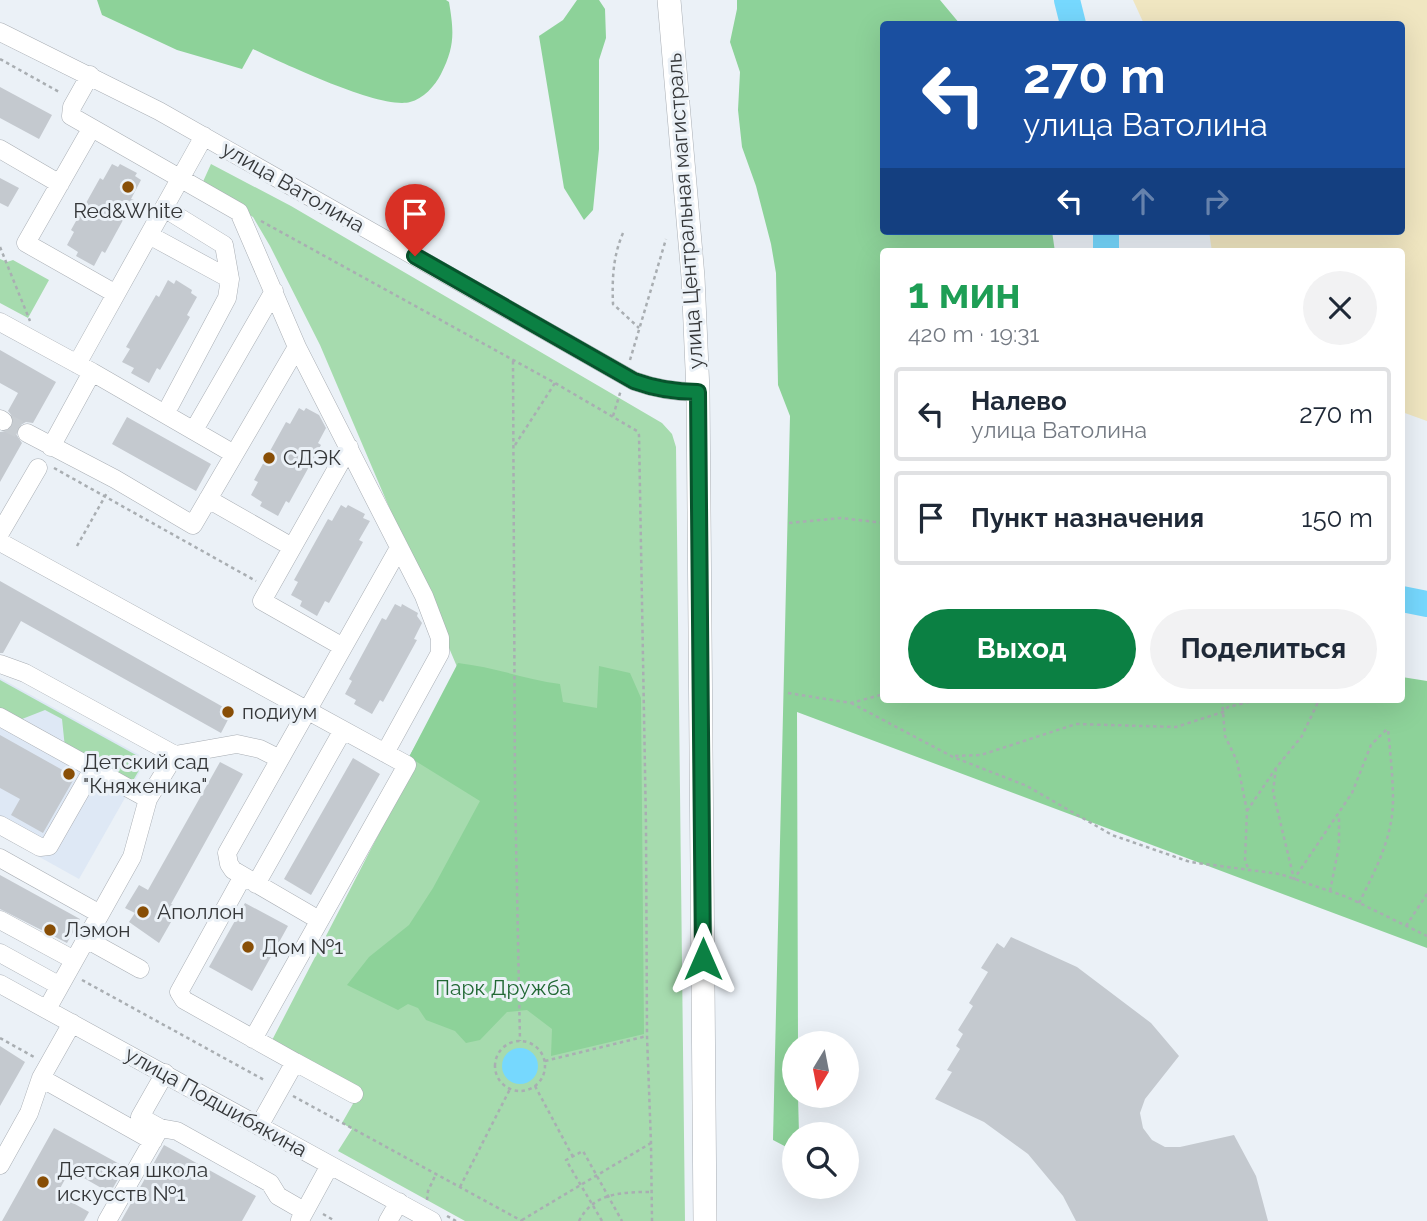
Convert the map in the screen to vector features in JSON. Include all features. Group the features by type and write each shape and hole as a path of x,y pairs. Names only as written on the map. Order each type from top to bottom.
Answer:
{"main road":[{"name":"улица Центральная магистраль","path":"669,0 693,277 698,392 705,1221"}],"street":[{"name":"улица Ватолина","path":"0,32 90,75 204,136 625,376 654,388 698,392"},
{"path":"90,75 71,112 75,120 239,212 297,347 424,596 442,646 385,753"},
{"path":"91,129 26,243 116,294"},
{"path":"51,447 116,294 204,136"},
{"path":"0,149 60,184"},
{"path":"164,208 224,245 230,279 227,298 170,405"},
{"path":"149,235 230,279"},
{"path":"194,430 274,291"},
{"path":"0,322 234,454"},
{"path":"27,433 115,479 193,525 297,347"},
{"path":"343,648 262,601 349,447"},
{"path":"0,533 38,468"},
{"path":"208,499 292,547"},
{"path":"0,542 407,765 253,1039"},
{"path":"320,920 250,880 229,864 228,849 399,548"},
{"path":"0,664 25,673 175,755 237,744 260,749 279,759"},
{"path":"0,717 148,799"},
{"path":"343,730 179,992 184,1000 354,1094"},
{"path":"47,1009 132,857 148,799 175,755"},
{"path":"0,825 40,847 49,846 93,769"},
{"path":"0,858 100,914"},
{"path":"0,920 67,973"},
{"path":"86,939 140,969"},
{"path":"0,953 67,973"},
{"name":"улица Подшибякина","path":"0,984 399,1202 434,1213"},
{"path":"0,1165 29,1113 41,1078 72,1023"},
{"path":"259,1126 295,1062"},
{"path":"122,1123 140,1117 164,1073"},
{"path":"41,1078 122,1123 156,1134 177,1131 270,1183 278,1196 302,1216 330,1165"},
{"path":"140,1117 156,1134"},
{"path":"107,1221 156,1134"},
{"path":"388,1221 399,1202"}],"path":[{"path":"253,217 555,383 637,430 639,435 652,1221"},
{"path":"623,233 614,258 613,304 639,328"},
{"path":"613,416 666,239"},
{"path":"0,247 39,344"},
{"path":"513,361 515,790 520,1041"},
{"path":"513,447 555,383"},
{"path":"58,470 269,589"},
{"path":"78,545 115,479"},
{"path":"789,523 841,518 880,523"},
{"path":"788,693 850,703 953,757 1027,786 1112,835 1190,862 1280,874 1330,891 1427,936"},
{"path":"850,703 880,695"},
{"path":"1222,703 1225,736 1237,761 1247,811 1245,860 1249,871"},
{"path":"953,757 981,755 1076,724 1176,727 1245,703"},
{"path":"1247,811 1302,736 1318,703"},
{"path":"1294,879 1352,793 1371,745 1388,728 1394,801 1389,835 1379,864 1359,904"},
{"path":"1276,768 1273,792 1294,879"},
{"path":"1330,891 1339,846 1339,813"},
{"path":"1406,926 1427,894"},
{"path":"67,973 521,1221 652,1143"},
{"path":"545,1061 647,1037"},
{"path":"520,1041 536,1046 545,1061 545,1073 535,1086 523,1091 510,1089 497,1075 496,1061 502,1049 520,1041"},
{"path":"535,1086 573,1157"},
{"path":"460,1187 510,1089"},
{"path":"602,1221 566,1160 583,1151 622,1221"},
{"path":"436,1174 426,1203 434,1213 456,1221"},
{"path":"579,1221 592,1204 617,1192 652,1192"}],"shaded area":[{"name":"Детский сад \"Княженика\"","path":"0,678 147,759 79,879 0,835"}],"green space":[{"path":"97,0 446,0 449,2 452,39 446,64 432,87 415,100 396,103 332,84 253,49 242,69 177,50 102,15"},
{"path":"577,0 599,0 605,9 606,38 599,60 599,149 593,210 584,220 564,188 539,36 563,20"},
{"path":"737,0 940,0 958,21 880,21 880,235 1053,235 1054,248 880,248 880,703 1405,703 1405,677 1427,681 1427,948 797,712 798,1031 782,1031 782,1108 798,1108 799,1122 782,1122 782,1145 773,1140 790,416 778,385 776,273 756,186 742,147 738,110 740,72 730,42"},
{"name":"Парк Дружба","path":"211,164 291,206 662,423 672,434 676,447 685,1221 465,1221 338,1151 352,1129 342,1123 358,1095 268,1048 416,762 409,757 458,669 320,345 270,246 253,217 201,186"},
{"path":"0,259 7,262 13,260 49,280 28,318 0,303"},
{"path":"458,663 560,684 563,702 597,708 599,666 630,673 641,698 644,1034 551,1056 552,1029 527,1010 507,1012 480,1040 466,1043 455,1031 426,1020 418,1008 408,1004 398,1010 347,985 369,957 409,925 433,888 480,801 409,757"},
{"path":"0,680 145,760 131,784 65,748 62,719 45,710 17,721 0,712"}],"sand":[{"path":"1133,0 1427,0 1427,421 1405,413 1405,248 1211,248 1210,235 1405,235 1405,21 1143,21"}],"water":[{"path":"520,1048 533,1053 538,1066 533,1079 520,1084 507,1079 502,1066 507,1053"}],"building":[{"path":"0,87 52,115 39,139 0,118"},
{"path":"112,164 118,167 120,164 137,173 135,176 141,180 131,199 134,200 105,253 102,251 94,266 76,256 78,252 67,245 74,232 71,230 100,178 103,180"},
{"path":"0,178 19,188 8,207 0,203"},
{"path":"168,280 174,284 176,280 192,290 191,293 197,297 187,315 190,317 160,370 157,368 149,383 131,373 134,368 122,362 130,349 126,347 156,295 159,297"},
{"path":"0,350 56,382 33,423 26,422 17,427 16,434 22,443 0,482 0,432 13,427 13,417 8,411 18,393 0,383"},
{"path":"299,408 304,411 306,408 319,415 326,428 318,443 321,445 289,503 286,501 278,516 260,506 262,502 251,495 258,482 254,480 286,422 290,424"},
{"path":"127,417 211,464 196,491 112,444"},
{"path":"341,505 346,508 348,505 365,514 363,518 370,521 359,540 363,542 329,603 325,601 317,616 300,606 302,601 291,595 298,582 294,580 328,519 332,521"},
{"path":"0,581 232,712 221,733 21,621 3,653 0,653"},
{"path":"395,604 401,607 402,604 418,613 422,623 414,639 417,640 383,702 380,700 372,714 354,704 356,700 345,694 352,681 349,679 382,618 386,620"},
{"path":"0,735 75,777 43,833 11,815 20,799 0,788"},
{"path":"353,758 380,774 311,895 284,879"},
{"path":"220,762 243,774 171,904 179,908 159,943 129,922 135,913 125,908 139,885 148,890"},
{"path":"0,875 80,919 67,943 0,909"},
{"name":"Дом №1","path":"245,903 288,926 252,991 209,967"},
{"path":"1011,937 1077,967 1151,1023 1179,1056 1145,1099 1140,1113 1143,1128 1152,1140 1165,1147 1180,1147 1234,1135 1256,1176 1268,1221 1076,1221 1063,1196 1028,1154 984,1122 935,1099 952,1072 947,1070 960,1049 956,1046 963,1034 958,1030 973,1006 969,1003 988,972 981,968 997,943 1004,948"},
{"path":"0,1046 25,1062 0,1106"},
{"name":"Детская школа искусств №1","path":"54,1128 125,1167 110,1193 70,1170 57,1194 89,1212 84,1221 2,1221"},
{"path":"164,1145 256,1196 242,1221 121,1221"}],"waterway":[{"path":"1067,0 1072,21"},
{"path":"1106,235 1106,248"},
{"path":"1405,600 1427,604"}],"tunnel":[{"path":"3,421 27,433"}],"place":[{"name":"Red&White","path":"128,187"},
{"name":"СДЭК","path":"269,458"},
{"name":"подиум","path":"228,712"},
{"name":"Детский сад \"Княженика\"","path":"69,774"},
{"name":"Аполлон","path":"143,912"},
{"name":"Лэмон","path":"50,930"},
{"name":"Дом №1","path":"248,947"},
{"name":"Детская школа искусств №1","path":"43,1182"}],"route":[{"path":"415,256 634,381 675,392 698,392 703,959"}]}
